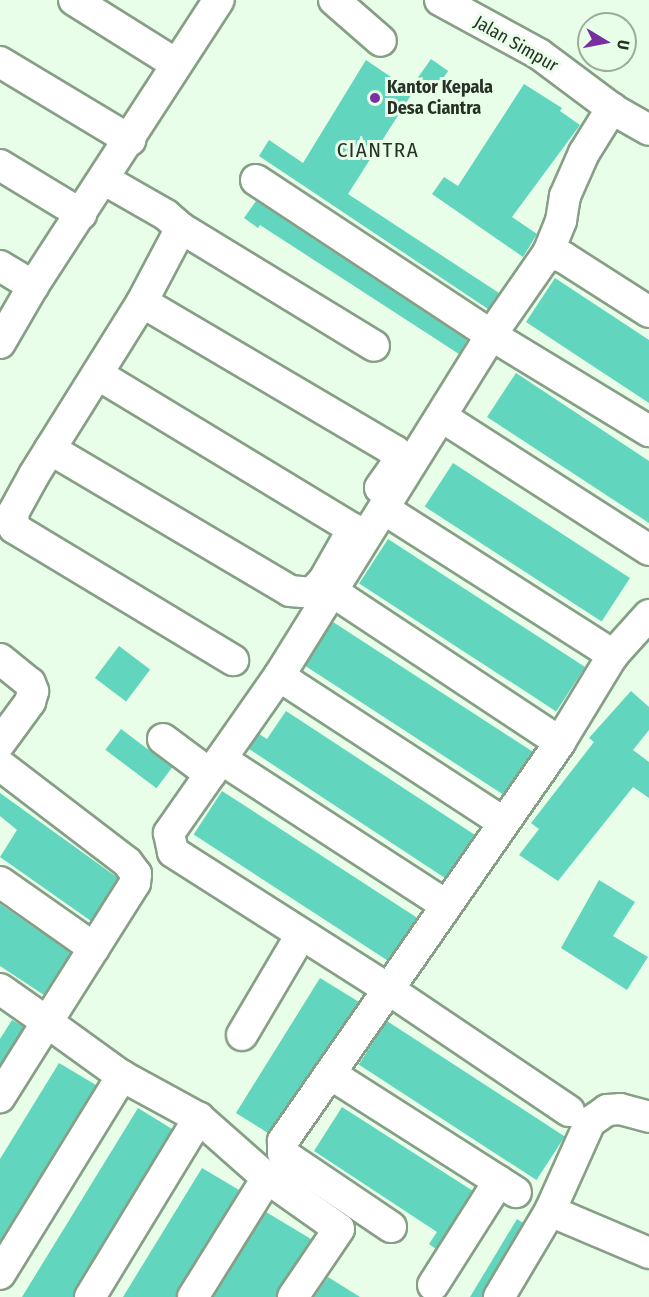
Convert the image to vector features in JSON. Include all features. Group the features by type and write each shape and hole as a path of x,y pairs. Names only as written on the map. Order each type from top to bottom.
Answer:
{"street":[{"path":"74,0 176,64"},
{"path":"0,343 33,286 105,180 176,64 219,0"},
{"path":"333,0 381,41"},
{"name":"Jalan Simpur","path":"440,0 539,54 612,108 649,130"},
{"path":"0,62 130,140"},
{"path":"569,1111 169,846 172,824 279,676 491,335 548,253 561,221 565,196 584,153 612,108"},
{"path":"0,165 81,214"},
{"path":"105,180 166,215 181,228 374,346"},
{"path":"256,180 491,335 649,431"},
{"path":"181,228 142,302 50,450 14,513 15,531 233,660"},
{"path":"548,253 563,257 649,312"},
{"path":"0,266 33,286"},
{"path":"50,450 298,595 315,591 352,529 396,465 395,451 142,302"},
{"path":"97,374 352,529"},
{"path":"442,417 649,550"},
{"path":"384,509 613,655"},
{"path":"333,592 560,742"},
{"path":"391,1227 283,1153 283,1141 332,1075 444,904 560,742 613,655 649,615"},
{"path":"0,658 30,683 33,691 30,702 0,743"},
{"path":"279,676 503,822"},
{"path":"163,739 216,766 444,904"},
{"path":"0,765 127,862 136,874 135,883 0,1097"},
{"path":"0,882 94,948"},
{"path":"242,1035 302,935"},
{"path":"0,989 122,1076 199,1118 267,1178 339,1229 293,1297"},
{"path":"332,1075 508,1187 433,1285"},
{"path":"0,1274 122,1076"},
{"path":"498,1297 550,1211 590,1122 607,1110 620,1108 649,1117"},
{"path":"90,1297 199,1118"},
{"path":"193,1297 267,1178"},
{"path":"550,1211 649,1253"}],"building":[{"path":"431,59 448,71 431,96 414,84"},
{"path":"366,60 413,92 348,194 499,293 488,309 259,156 269,140 303,163"},
{"path":"524,84 562,108 560,111 580,125 512,217 537,234 523,257 432,194 444,177 458,186"},
{"path":"256,201 467,340 459,354 260,225 258,228 244,218"},
{"path":"555,278 649,340 649,403 526,322"},
{"path":"516,373 649,461 649,523 487,417"},
{"path":"453,463 630,578 602,622 425,507"},
{"path":"388,539 585,667 556,711 359,583"},
{"path":"333,622 533,752 504,795 305,666"},
{"path":"119,646 150,669 126,701 95,678"},
{"path":"631,691 649,707 649,730 633,750 649,762 649,798 633,787 558,881 519,855 539,829 531,823 594,742 589,738"},
{"path":"286,711 475,835 445,878 249,749 259,734 267,739"},
{"path":"121,729 172,768 156,788 105,750"},
{"path":"222,791 417,918 389,962 194,835"},
{"path":"0,793 118,878 91,921 0,857 17,830 0,816"},
{"path":"599,880 635,902 613,936 648,957 627,990 561,948"},
{"path":"0,904 71,953 44,995 0,966"},
{"path":"320,978 359,1002 268,1133 236,1113"},
{"path":"12,1020 24,1027 0,1065 0,1039"},
{"path":"387,1021 565,1136 536,1180 359,1065"},
{"path":"59,1063 96,1085 0,1241 0,1159"},
{"path":"342,1107 473,1191 436,1249 429,1244 437,1232 314,1151"},
{"path":"138,1108 172,1129 73,1297 22,1297"},
{"path":"202,1168 239,1190 176,1297 123,1297"},
{"path":"266,1212 311,1239 276,1297 213,1297"},
{"path":"517,1219 523,1223 482,1297 470,1297"},
{"path":"328,1277 360,1297 314,1297"}],"place":[{"name":"Kantor Kepala Desa Ciantra","path":"375,98"}],"district":[{"name":"CIANTRA","path":"378,150"}]}
